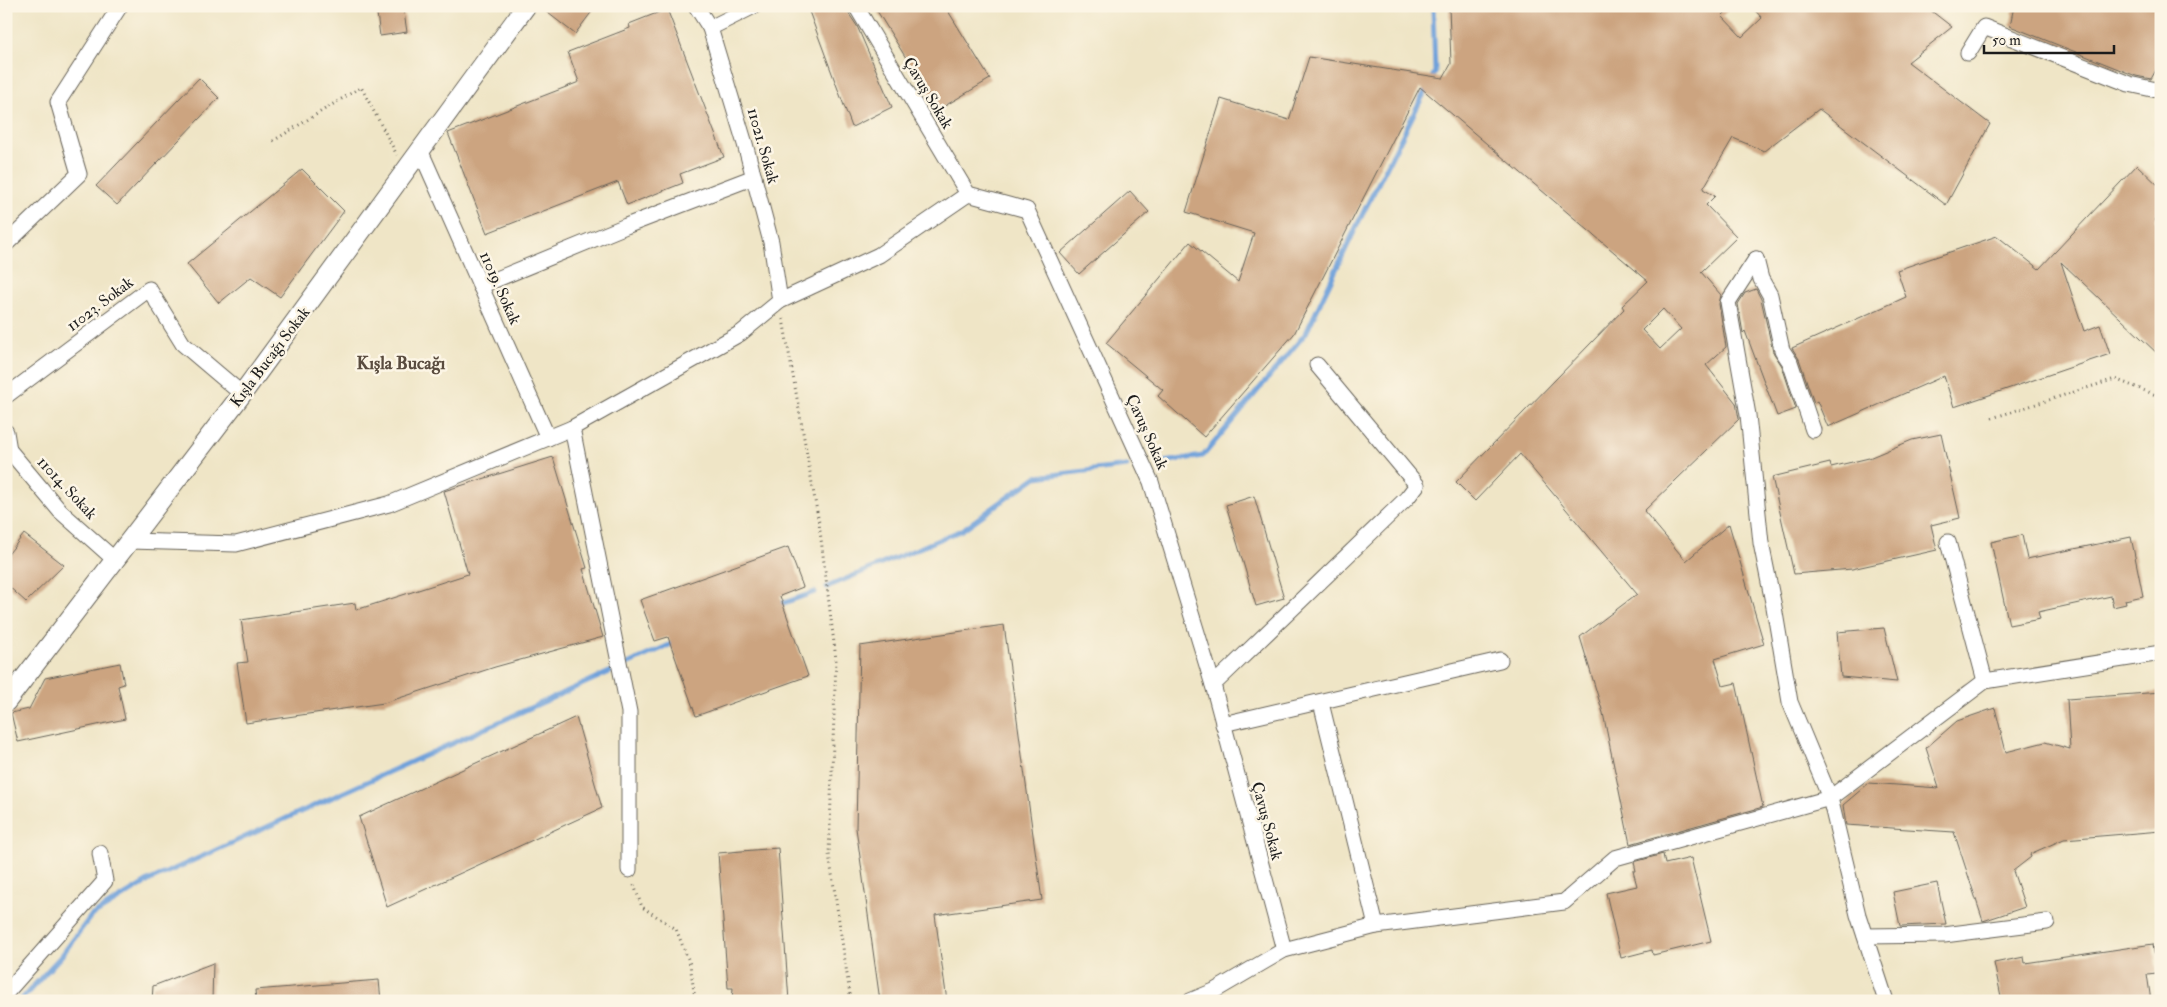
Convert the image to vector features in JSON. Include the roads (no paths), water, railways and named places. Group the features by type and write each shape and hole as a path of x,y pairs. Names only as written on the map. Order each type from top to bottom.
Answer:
{"street":[{"path":"6,244 79,174 58,102 120,6"},
{"name":"Kışla Bucağı Sokak","path":"6,702 242,394 421,152 526,6"},
{"name":"11021. Sokak","path":"696,6 710,28 754,177 771,242 780,301"},
{"path":"710,28 754,6"},
{"name":"Çavuş Sokak","path":"854,6 857,8 968,194 1027,210 1151,482 1213,685 1284,950"},
{"path":"1968,53 1984,27 2129,84 2161,91"},
{"name":"11019. Sokak","path":"421,152 548,438"},
{"path":"480,286 626,226 754,177"},
{"path":"130,541 236,544 389,504 572,428 741,333 780,301 879,255 968,194"},
{"path":"1813,430 1790,362 1782,350 1770,295 1761,279 1756,259 1728,302 1748,415 1761,542 1790,702 1830,798 1858,915 1886,1001"},
{"name":"11023. Sokak","path":"6,396 150,289 184,344 242,394"},
{"path":"1213,685 1407,498 1417,485 1317,364"},
{"path":"572,428 629,712 629,870"},
{"name":"11014. Sokak","path":"6,432 10,450 60,511 115,560"},
{"path":"1948,542 1985,681"},
{"path":"1190,1001 1214,996 1284,950 1376,926 1564,902 1615,858 1830,798 1985,681 2161,654"},
{"path":"1223,724 1321,703 1500,660"},
{"path":"1321,703 1376,926"},
{"path":"6,994 105,881 100,853"},
{"path":"1865,936 1944,935 2047,922"}],"waterway":[{"path":"1163,462 1203,456 1306,333 1360,219 1435,72 1433,6"},
{"path":"827,587 962,530 1036,477 1127,466"},
{"path":"778,605 815,592"},
{"path":"20,1001 62,955 91,916 150,880 676,642"}],"district":[{"name":"Kışla Bucağı","path":"401,363"}]}
